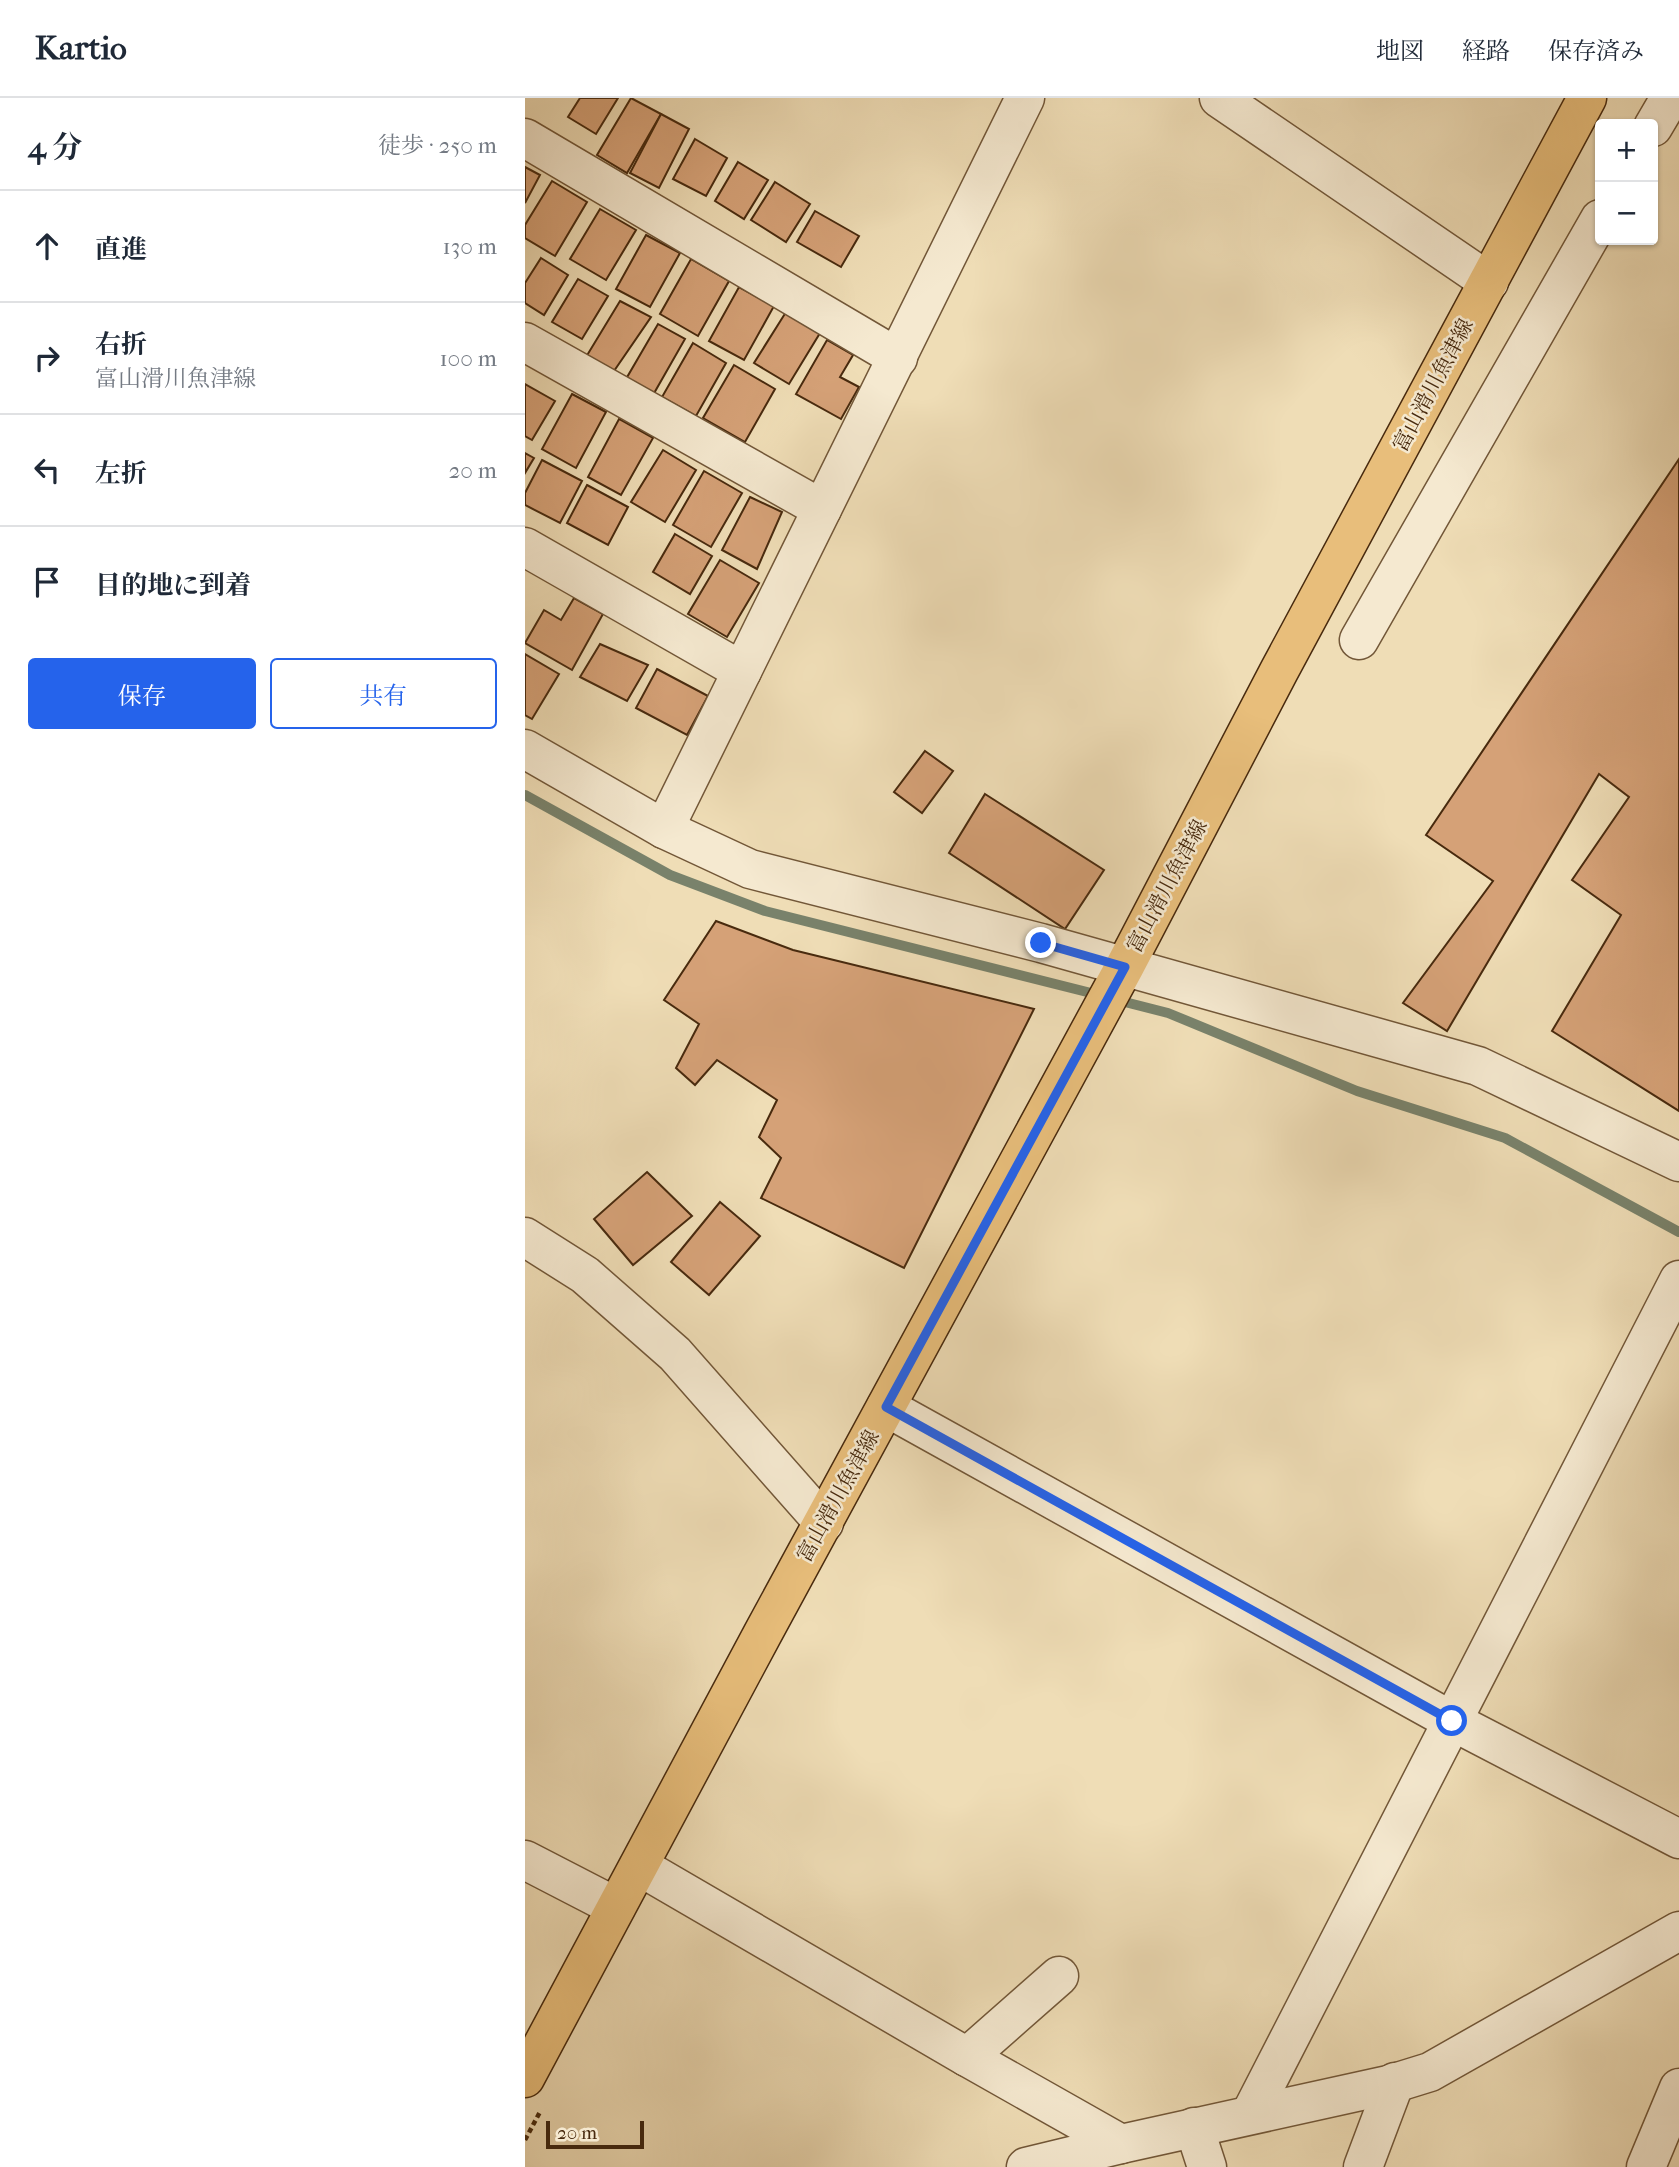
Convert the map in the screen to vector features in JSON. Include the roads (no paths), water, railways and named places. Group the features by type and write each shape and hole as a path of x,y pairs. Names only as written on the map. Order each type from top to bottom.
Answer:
{"main road":[{"name":"富山滑川魚津線","path":"525,2078 1125,967 1279,671 1587,98"}],"street":[{"path":"664,829 1025,98"},
{"path":"1219,98 1489,282"},
{"path":"1657,119 1669,98"},
{"path":"525,138 898,358"},
{"path":"1359,640 1595,228"},
{"path":"525,342 822,509"},
{"path":"525,547 742,671"},
{"path":"525,749 664,829 750,869 1125,967 1478,1066 1679,1162"},
{"path":"525,1237 585,1275 675,1353 824,1522"},
{"path":"1251,2113 1679,1280"},
{"path":"886,1407 1452,1721 1679,1839"},
{"path":"525,1860 616,1908"},
{"path":"639,1866 1121,2144"},
{"path":"1026,2167 1430,2072 1679,1931"},
{"path":"967,2057 1059,1976"},
{"path":"1363,2167 1395,2082"},
{"path":"1646,2167 1679,2088"},
{"path":"1194,2127 1207,2167"}],"waterway":[{"path":"525,795 670,875 765,911 1099,995"},
{"path":"1117,1000 1168,1013 1357,1091 1505,1138 1679,1232"}]}
